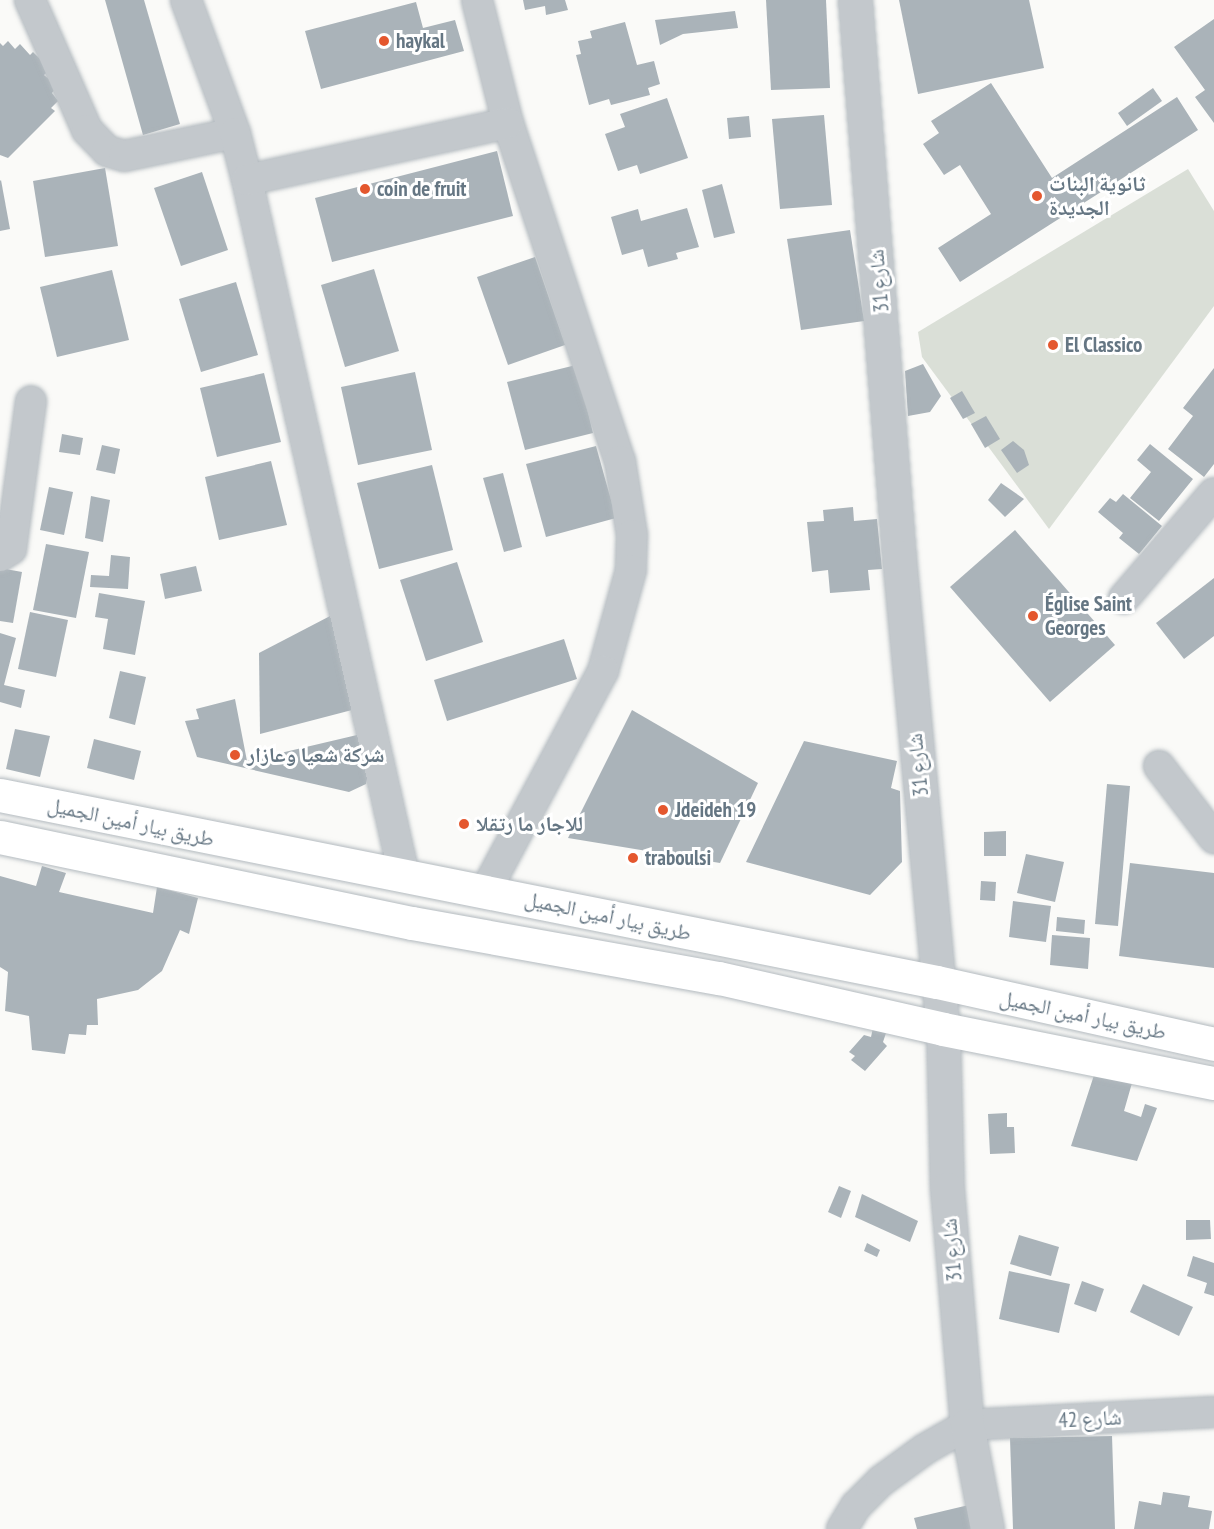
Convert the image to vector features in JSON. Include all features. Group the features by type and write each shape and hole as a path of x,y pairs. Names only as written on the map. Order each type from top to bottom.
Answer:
{"main road":[{"name":"طريق بيار أمين الجميل","path":"0,795 486,890 937,982 1214,1044"},
{"name":"طريق بيار أمين الجميل","path":"0,837 412,923 719,978 943,1029 1214,1083"}],"street":[{"path":"30,0 87,130 107,151 124,156 235,133"},
{"path":"186,0 235,133 247,180 404,875"},
{"path":"477,0 508,123 620,461 632,535 631,570 603,671 486,890"},
{"name":"شارع 31","path":"855,0 937,982 943,1029 947,1189 967,1425 987,1529"},
{"path":"247,180 508,123"},
{"path":"0,556 11,549 31,401"},
{"path":"1124,598 1214,493"},
{"path":"1160,766 1214,838"},
{"name":"شارع 42","path":"967,1425 1214,1412"},
{"path":"842,1529 856,1506 881,1481 925,1449 967,1425"}],"shaded area":[{"name":"El Classico","path":"1188,169 1214,211 1214,306 1049,529 922,357 918,332"}],"building":[{"path":"105,0 144,0 180,124 143,135"},
{"path":"523,0 565,0 568,10 546,15 545,6 525,10"},
{"path":"766,0 826,0 830,88 771,90"},
{"path":"899,0 1029,0 1044,68 918,94"},
{"name":"haykal","path":"416,2 423,28 455,20 464,51 321,89 305,31"},
{"path":"735,11 738,28 683,34 660,45 655,20"},
{"path":"1214,19 1214,123 1195,97 1205,90 1174,47"},
{"path":"625,22 637,65 654,61 660,84 648,88 650,95 611,105 609,99 589,105 576,55 581,54 578,41 592,38 590,31"},
{"path":"8,41 15,49 20,44 30,55 33,52 50,69 44,75 57,86 52,93 58,101 51,108 55,111 8,158 0,155 0,43 3,46"},
{"name":"ثانوية البنات الجديدة","path":"991,83 1052,178 1177,97 1198,130 960,282 938,248 991,214 960,165 944,175 923,144 939,133 931,121"},
{"path":"1153,88 1162,101 1127,126 1118,113"},
{"path":"667,98 688,158 640,174 637,165 618,171 605,134 625,127 620,114"},
{"path":"824,115 832,205 780,209 772,119"},
{"path":"749,116 751,137 729,139 727,118"},
{"path":"497,151 513,216 332,262 315,198"},
{"path":"105,168 118,246 45,257 33,181"},
{"path":"202,172 228,250 181,266 154,188"},
{"path":"0,181 10,229 0,231"},
{"path":"722,184 735,233 714,238 702,190"},
{"path":"687,208 699,247 676,253 678,259 648,267 643,249 622,255 611,217 638,209 641,221"},
{"path":"850,230 864,321 801,330 787,239"},
{"path":"535,257 565,345 508,365 477,277"},
{"path":"374,269 399,351 345,367 321,285"},
{"path":"112,270 129,340 57,357 40,287"},
{"path":"236,282 258,355 201,372 179,299"},
{"path":"923,364 941,396 930,412 908,416 905,371"},
{"path":"576,365 593,433 525,450 507,382"},
{"path":"1214,368 1214,464 1204,477 1168,449 1193,416 1183,408"},
{"path":"415,372 432,450 358,465 341,387"},
{"path":"264,373 281,442 217,457 200,388"},
{"path":"962,391 975,413 963,419 950,398"},
{"path":"986,416 1000,439 985,448 971,424"},
{"path":"62,434 83,438 80,455 59,452"},
{"path":"1013,441 1024,450 1029,465 1017,473 1001,450"},
{"path":"1150,444 1193,479 1159,521 1130,498 1151,472 1137,460"},
{"path":"102,445 120,449 115,474 96,470"},
{"path":"596,446 616,518 546,537 526,464"},
{"path":"271,461 287,525 219,540 205,477"},
{"path":"432,465 453,550 379,569 357,483"},
{"path":"503,473 522,547 504,552 483,478"},
{"path":"1001,483 1024,499 1005,517 988,500"},
{"path":"49,487 73,492 64,535 40,530"},
{"path":"1123,494 1162,526 1139,554 1119,538 1123,533 1098,512 1110,498 1116,502"},
{"path":"91,496 110,500 103,542 85,538"},
{"path":"853,507 854,521 877,519 882,569 868,570 870,590 830,593 828,570 812,572 807,522 824,521 823,510"},
{"name":"Église Saint Georges","path":"1015,530 1115,645 1050,702 950,587"},
{"path":"46,544 89,552 76,618 33,610"},
{"path":"111,555 130,557 128,589 90,587 91,575 109,576"},
{"path":"457,562 483,642 426,661 400,580"},
{"path":"196,566 202,591 165,599 160,574"},
{"path":"0,568 22,572 13,623 0,621"},
{"path":"1214,578 1214,636 1184,659 1156,623"},
{"path":"99,593 145,601 135,655 103,649 108,619 95,617"},
{"path":"30,612 68,620 56,677 18,669"},
{"path":"332,615 352,710 260,734 259,653"},
{"path":"0,633 16,638 4,685 25,690 21,708 0,702"},
{"path":"564,639 577,679 447,721 434,680"},
{"path":"120,671 146,677 135,725 109,718"},
{"path":"235,699 247,761 357,735 368,773 366,784 349,792 197,757 185,721 199,719 196,709"},
{"name":"Jdeideh 19","path":"632,710 758,783 720,863 568,838"},
{"path":"15,729 50,736 40,777 6,769"},
{"path":"94,739 141,751 134,780 87,768"},
{"path":"804,741 897,761 891,788 900,791 902,862 870,895 746,862"},
{"path":"1107,784 1130,786 1118,926 1095,924"},
{"path":"1006,831 1006,856 984,856 984,832"},
{"path":"1026,854 1064,862 1055,902 1017,893"},
{"path":"1130,863 1214,873 1214,968 1119,956"},
{"path":"42,866 66,873 59,892 153,913 157,887 198,898 189,934 180,930 162,971 138,990 97,999 98,1025 87,1025 86,1035 69,1034 65,1054 32,1050 29,1016 5,1011 8,972 0,967 0,876 36,886"},
{"path":"981,881 996,882 995,901 980,900"},
{"path":"1013,901 1051,906 1046,942 1009,937"},
{"path":"1057,917 1085,920 1084,934 1056,931"},
{"path":"1052,935 1090,938 1088,969 1050,965"},
{"path":"873,1028 886,1033 883,1042 887,1046 865,1071 851,1060 855,1056 849,1052 864,1035 871,1037"},
{"path":"1095,1072 1132,1083 1124,1111 1141,1117 1145,1104 1157,1108 1137,1161 1071,1146"},
{"path":"1007,1113 1007,1127 1014,1127 1015,1153 990,1154 988,1114"},
{"path":"839,1186 851,1191 841,1218 828,1212"},
{"path":"862,1194 918,1221 910,1242 855,1217"},
{"path":"1186,1220 1210,1220 1211,1239 1186,1240"},
{"path":"1019,1235 1059,1247 1051,1276 1010,1264"},
{"path":"867,1243 880,1250 877,1257 864,1251"},
{"path":"1193,1256 1214,1263 1214,1296 1204,1293 1207,1283 1187,1276"},
{"path":"1009,1271 1070,1284 1059,1333 999,1319"},
{"path":"1082,1281 1104,1289 1096,1312 1074,1304"},
{"path":"1143,1284 1193,1307 1179,1336 1130,1312"},
{"path":"1112,1436 1115,1529 1013,1529 1010,1438"},
{"path":"1163,1492 1190,1496 1188,1507 1212,1511 1209,1529 1134,1529 1139,1501 1161,1505"},
{"path":"973,1504 979,1529 917,1529 914,1518"}],"place":[{"name":"haykal","path":"384,41"},
{"name":"coin de fruit","path":"365,189"},
{"name":"ثانوية البنات الجديدة","path":"1037,196"},
{"name":"El Classico","path":"1053,345"},
{"name":"Église Saint Georges","path":"1033,616"},
{"name":"شركة شعيا وعازار","path":"235,755"},
{"name":"Jdeideh 19","path":"663,810"},
{"name":"للاجار ما رتقلا","path":"464,824"},
{"name":"traboulsi","path":"633,858"}]}
